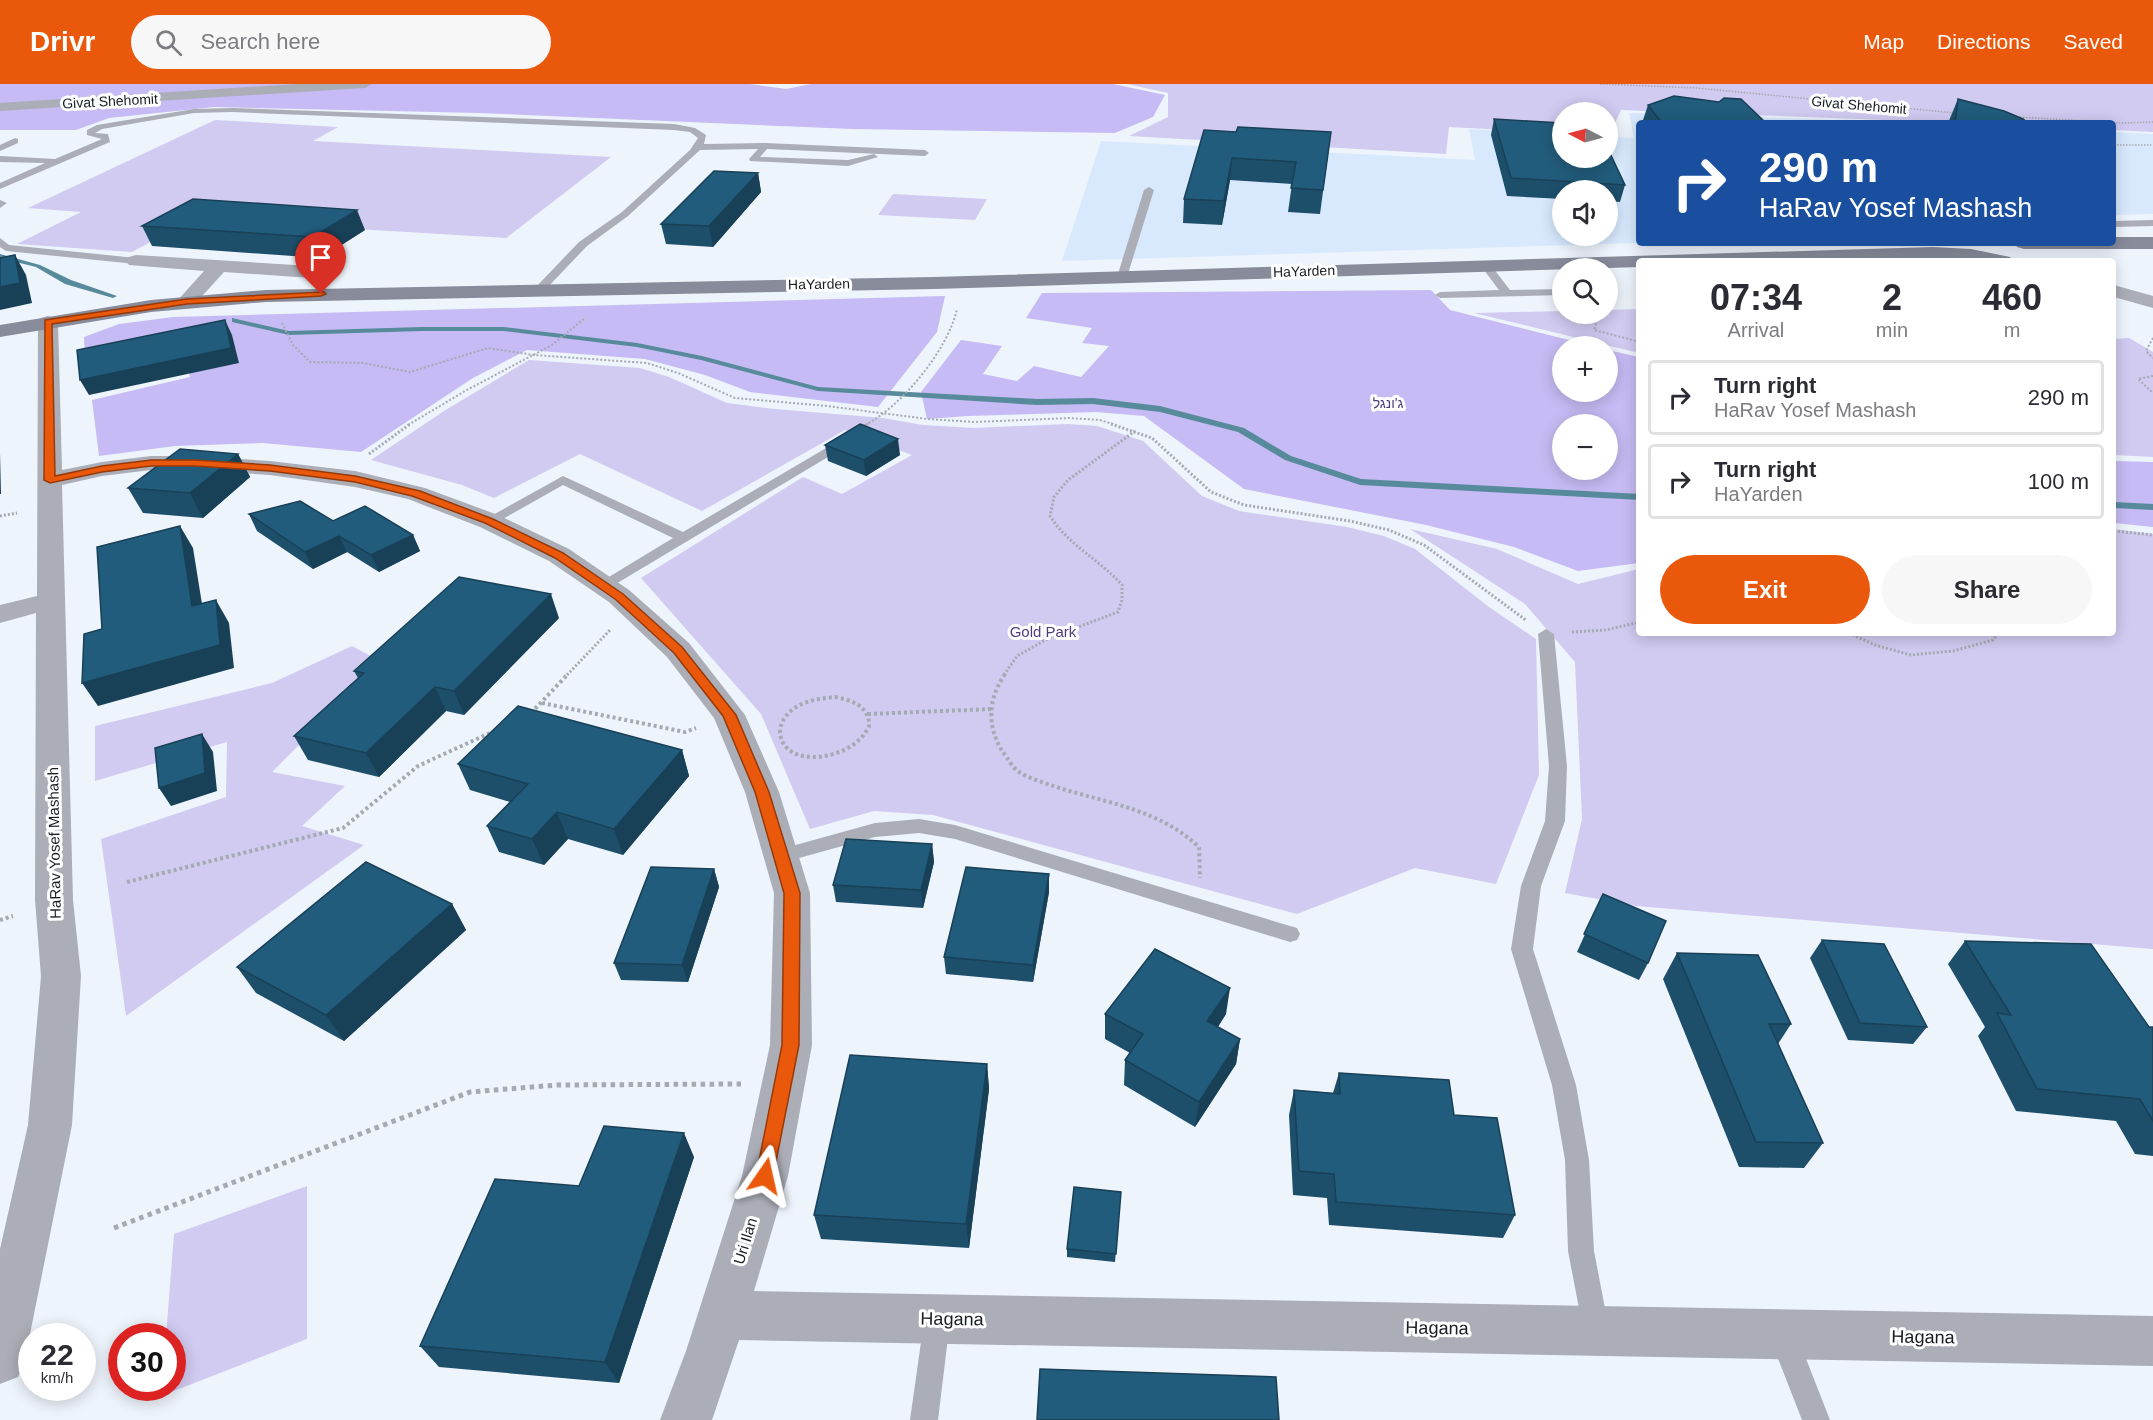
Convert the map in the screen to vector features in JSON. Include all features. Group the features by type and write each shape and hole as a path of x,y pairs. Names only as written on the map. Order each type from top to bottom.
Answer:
{"street":[{"name":"Givat Shehomit","path":"0,107 364,84"},
{"path":"2116,244 2153,243"},
{"path":"2116,244 2120,244"},
{"path":"2036,246 2049,249 2062,258"},
{"path":"2066,258 2080,249 2104,246"},
{"path":"1856,258 1933,253 1971,255 2001,252"},
{"path":"136,261 311,272"},
{"name":"HaYarden","path":"0,331 187,301 266,296 957,282 1636,261"},
{"path":"187,301 219,266"},
{"path":"2117,292 2153,302"},
{"name":"HaRav Yosef Mashash","path":"0,1359 14,1234 50,1125 61,976 54,900 48,322"},
{"name":"Uri Ilan","path":"50,480 102,469 151,463 195,463 270,468 336,477 416,494 489,521 559,555 604,586 678,650 729,715 762,792 792,893 791,1045 765,1176 722,1315 686,1420"},
{"path":"0,614 51,601"},
{"name":"Hagana","path":"722,1315 2153,1341"}],"lane":[{"path":"0,186 107,140 105,136 91,135 90,132 100,127 206,110 674,127 692,130 703,137 698,147 625,214 583,244 540,289"},
{"path":"0,148 15,141"},
{"path":"765,146 753,159 848,163 875,156 880,151"},
{"path":"698,147 765,146 925,153"},
{"path":"11,170 50,152"},
{"path":"0,159 56,162"},
{"path":"1122,277 1149,190"},
{"path":"2116,224 2153,223"},
{"path":"0,241 6,248 136,261"},
{"path":"1486,266 1507,293"},
{"path":"1440,296 1552,292"},
{"path":"604,586 833,448"},
{"path":"489,521 563,480 684,538"},
{"path":"1546,634 1558,766 1555,821 1531,886 1522,949 1564,1085 1577,1160 1581,1251 1597,1331"},
{"path":"781,856 875,830 919,826 955,832 1290,934"},
{"path":"924,1420 937,1319"},
{"path":"1783,1335 1816,1420"}],"path":[{"name":"Givat Shehomit","path":"1600,84 1697,88 1836,104 1960,113"},
{"path":"2008,117 2065,120"},
{"path":"2116,123 2153,122"},
{"path":"2116,145 2153,145"},
{"path":"833,448 887,412 946,338 957,316 957,282"},
{"path":"336,477 407,426 552,345 622,288"},
{"path":"266,296 293,345 310,362 363,363 410,372 488,348 534,355 647,363 678,372 735,398 975,422 1069,418 1100,420 1152,438 1211,492 1244,505 1350,521 1389,530 1424,544 1546,634 1606,630 1636,623"},
{"path":"1596,324 1594,330 1636,341"},
{"path":"2153,338 2146,351 2153,358"},
{"path":"2153,376 2138,379 2153,393"},
{"path":"1135,431 1086,464 1055,496 1050,516 1060,532 1108,569 1122,585 1122,600 1118,612 1049,638 1017,656 997,685 990,718 997,745 1017,771 1051,785 1153,816 1182,831 1199,847 1200,876 1190,904"},
{"path":"0,516 27,511"},
{"path":"2116,531 2153,535"},
{"path":"528,716 631,607"},
{"path":"1856,636 1875,645 1911,655 1953,651 1993,640 1996,636"},
{"path":"835,697 849,700 861,705 868,714 869,724 861,741 849,750 834,755 808,756 794,752 784,745 779,735 783,718 792,709 819,698 835,697"},
{"path":"541,703 685,732 729,715"},
{"path":"868,714 992,709"},
{"path":"127,882 343,828 418,766 498,730"},
{"path":"0,920 13,916"},
{"path":"114,1228 470,1092 557,1085 754,1084"}],"shaded area":[{"path":"1629,113 1835,120 1636,120 1636,243 1618,244 1618,180 1552,180 1552,246 1062,261 1101,141 1475,160 1469,129 1552,133 1552,168 1618,168 1618,137 1634,138"},
{"path":"2116,132 2153,134 2153,214 2116,215"}],"green space":[{"path":"0,84 750,84 786,89 811,84 1113,84 1165,95 1153,117 1115,133 852,129 478,113 214,107 109,118 76,130 0,130"},
{"path":"1127,84 2153,84 2153,132 2116,130 2116,120 1885,120 1621,110 1618,116 1618,102 1552,102 1552,132 1449,127 1446,154 1129,136 1168,117 1168,93"},
{"path":"215,120 338,127 313,141 611,157 506,238 193,219 132,252 17,244 81,212 28,208"},
{"path":"893,194 987,199 975,220 878,215"},
{"name":"ג'ונגל","path":"1431,290 1450,310 1553,336 1552,402 1618,402 1618,352 1636,356 1636,563 1578,571 1514,547 1426,525 1244,489 1144,416 1096,412 927,419 921,392 961,340 1002,346 983,374 1017,381 1034,366 1081,377 1109,346 1082,343 1092,328 1026,318 1042,293"},
{"path":"945,296 937,332 878,407 750,392 705,375 645,359 527,350 473,378 361,452 263,443 175,446 99,456 92,400 190,377 182,339 85,360 84,337 119,324 173,317"},
{"path":"1636,309 1636,352 1618,348 1618,336 1569,336 1474,313 1552,311 1552,324 1618,324 1618,310"},
{"path":"2129,338 2153,352 2153,457 2116,455 2116,339"},
{"name":"Gold Park","path":"529,360 640,368 669,377 727,403 775,409 973,428 1068,424 1097,426 1143,441 1202,496 1239,511 1347,527 1384,536 1415,549 1489,607 1536,639 1539,775 1496,884 1415,868 1297,914 933,815 874,811 810,829 761,714 641,578 803,477 842,494 912,455 845,430 702,511 580,454 494,498 462,485 371,460 444,411"},
{"path":"2116,461 2153,462 2153,527 2116,523"},
{"path":"1410,529 1497,549 1578,584 1636,570 1636,636 2116,636 2116,529 2153,534 2153,949 1636,906 1565,893 1582,819 1575,662 1525,604"},
{"path":"352,646 382,662 272,772 345,786 302,826 364,845 126,1016 101,839 226,797 227,742 95,781 95,726 272,683"},
{"path":"307,1186 307,1339 186,1386 186,1323 167,1323 174,1234"}],"building":[{"path":"1674,96 1719,102 1724,98 1741,99 1763,120 1660,120 1648,105"},
{"path":"1958,99 2004,111 2024,120 1955,120"},
{"path":"1494,119 1552,122 1552,168 1617,168 1625,185 1618,185 1618,180 1511,178"},
{"path":"1238,127 1331,132 1323,190 1291,188 1296,162 1232,158 1224,201 1184,199 1204,130 1236,132"},
{"path":"714,171 758,173 709,226 661,224"},
{"path":"193,199 357,210 313,237 142,226"},
{"path":"15,255 20,283 0,287 0,258"},
{"path":"225,320 231,348 80,380 77,350"},
{"path":"860,424 898,439 864,460 825,445"},
{"path":"180,449 238,454 190,493 128,488"},
{"path":"300,501 333,521 365,506 413,535 371,555 339,536 305,552 249,514"},
{"path":"180,526 192,606 216,600 220,645 82,683 84,634 102,629 97,547"},
{"path":"459,577 551,594 454,691 435,687 366,753 294,736 364,673 354,671"},
{"path":"518,706 682,750 614,829 557,812 532,839 487,826 528,784 458,764"},
{"path":"202,734 205,773 159,788 155,748"},
{"path":"846,839 932,844 921,890 833,885"},
{"path":"366,862 452,904 326,1015 237,967"},
{"path":"651,867 714,869 682,965 614,963"},
{"path":"966,867 1049,874 1033,965 944,957"},
{"path":"1603,894 1666,921 1648,963 1584,934"},
{"path":"1822,940 1884,944 1927,1027 1860,1023"},
{"path":"1965,941 2091,944 2149,1027 2153,1027 2153,1121 2140,1099 2037,1089 1997,1013 2011,1015"},
{"path":"1155,949 1230,988 1207,1021 1240,1039 1199,1102 1125,1060 1143,1034 1105,1014"},
{"path":"1677,953 1758,955 1791,1024 1769,1024 1823,1143 1756,1142"},
{"path":"850,1055 987,1064 966,1224 814,1215"},
{"path":"1339,1073 1449,1080 1454,1115 1497,1118 1515,1215 1336,1202 1334,1174 1299,1171 1294,1090 1340,1094"},
{"path":"604,1126 684,1133 605,1362 420,1346 495,1179 579,1186"},
{"path":"1074,1187 1121,1192 1116,1254 1067,1249"},
{"path":"1040,1369 1276,1377 1279,1420 1037,1420"}],"waterway":[{"path":"0,256 38,266 68,282 113,296"},
{"path":"235,320 289,333 504,329 637,345 702,358 818,389 1037,402 1093,401 1160,409 1241,430 1288,458 1360,482 1636,497"},
{"path":"2116,505 2153,507"}],"route":[{"path":"321,294 187,301 48,322 50,480 102,469 151,463 195,463 270,468 355,479 416,494 489,521 559,555 619,596 678,650 729,715 762,792 792,893 791,1045 765,1176"}]}
